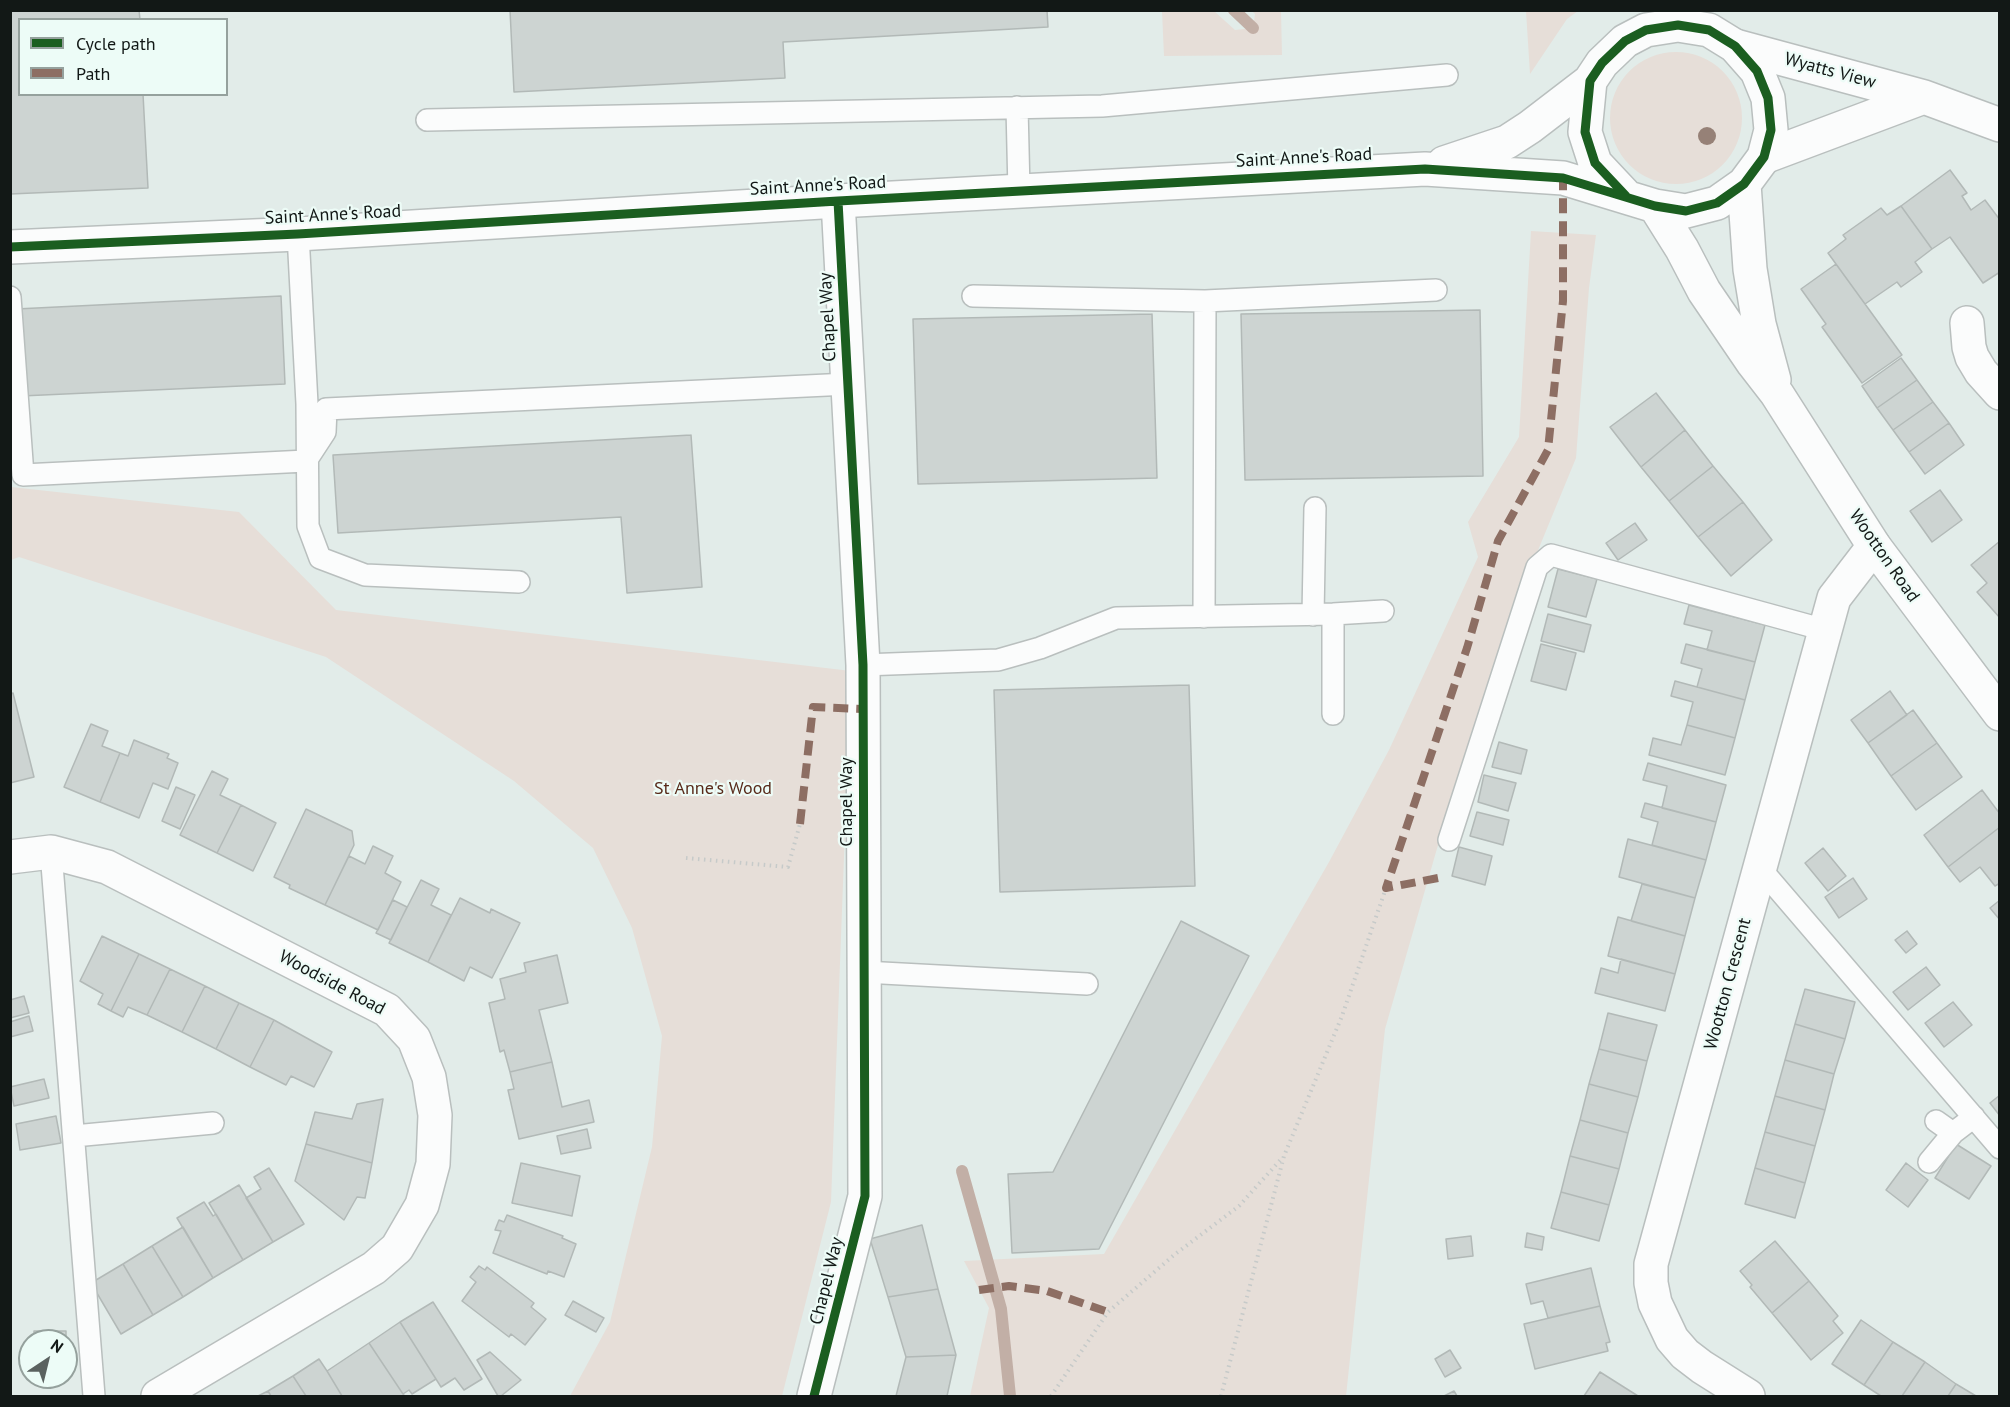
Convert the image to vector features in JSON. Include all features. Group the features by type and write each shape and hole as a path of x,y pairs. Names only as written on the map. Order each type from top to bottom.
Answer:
{"street":[{"path":"1678,25 1709,30 1735,46 1757,71 1768,98 1771,130 1764,157 1744,184 1717,203 1686,211 1640,201 1595,163 1585,132 1590,81 1602,63 1625,41 1646,30 1678,25"},
{"name":"Wyatts View","path":"1735,46 1924,97 2000,124"},
{"name":"Saint Anne's Road","path":"1425,169 1507,142 1590,81"},
{"name":"Wyatts View","path":"1764,157 1924,97"},
{"name":"Saint Anne's Road","path":"10,247 297,234 838,201 1425,169 1563,178 1640,201"},
{"name":"Wootton Road","path":"1744,184 1750,269 1759,324 1777,393"},
{"name":"Chapel Way","path":"814,1396 866,1196 863,665 838,201"},
{"name":"Wootton Road","path":"1640,201 1682,249 1704,291 1746,353 1777,393 1874,546 2000,714"},
{"path":"1967,323 1972,357 1981,372 2000,393"},
{"name":"Wootton Crescent","path":"1748,1396 1702,1367 1685,1354 1672,1339 1655,1303 1651,1283 1651,1264 1834,598 1874,546"},
{"name":"Woodside Road","path":"10,857 51,852 107,867 387,1010 414,1038 429,1077 435,1115 433,1164 422,1205 397,1248 374,1268 158,1396"}],"lane":[{"path":"426,120 1102,106 1447,75"},
{"path":"1017,107 1019,191"},
{"path":"297,234 307,404 308,526 320,558 365,574 519,582"},
{"path":"973,296 1205,301 1436,290"},
{"path":"10,297 23,475 306,461"},
{"path":"1204,617 1205,301"},
{"path":"306,461 325,432 326,409 848,384"},
{"path":"1315,508 1333,714"},
{"path":"1449,840 1537,567 1551,555 1825,630"},
{"path":"863,665 998,660 1040,648 1116,618 1323,615 1383,611"},
{"path":"51,852 94,1396"},
{"path":"1760,868 2000,1148"},
{"path":"864,972 1087,984"},
{"path":"1929,1162 1945,1127 1974,1117"},
{"path":"74,1136 213,1123"}],"path":[{"path":"686,858 788,867 800,824"},
{"path":"1221,1396 1284,1156 1342,1016 1386,888"},
{"path":"1051,1396 1108,1312 1174,1255 1239,1206 1284,1156"}],"green space":[{"path":"1162,11 1214,11 1235,30 1253,28 1255,14 1252,11 1281,11 1282,55 1164,56"},
{"path":"1526,11 1578,11 1567,19 1530,74"},
{"path":"1676,52 1701,57 1722,72 1737,93 1742,118 1737,143 1722,164 1701,179 1676,184 1651,179 1630,164 1615,143 1610,118 1615,93 1630,72 1651,57"},
{"path":"1531,231 1596,235 1589,288 1576,458 1534,560 1453,793 1385,1029 1346,1396 970,1396 989,1308 964,1261 1104,1254 1329,862 1389,750 1478,557 1468,522 1519,437"},
{"name":"St Anne's Wood","path":"10,485 11,487 239,512 336,610 851,671 831,1202 782,1396 570,1396 610,1322 652,1147 662,1036 632,928 593,848 514,781 326,657 19,557 11,560"}],"building":[{"path":"10,10 139,10 140,18 18,18 18,96 143,96 148,188 10,194"},
{"path":"510,10 1047,10 1048,27 783,42 785,78 514,92"},
{"path":"1950,170 1967,193 1962,196 1971,210 1985,200 2000,220 2000,272 1983,283 1950,237 1932,249 1901,206"},
{"path":"1901,206 1932,249 1915,262 1922,272 1901,287 1897,282 1865,304 1828,253 1846,239 1843,235 1881,208 1887,215"},
{"path":"1836,264 1902,355 1862,383 1822,327 1826,324 1801,289"},
{"path":"281,296 285,384 21,396 16,309"},
{"path":"1480,310 1483,476 1245,480 1241,314"},
{"path":"1152,314 1157,478 918,484 913,319"},
{"path":"1901,358 1917,380 1877,408 1862,386"},
{"path":"1917,380 1933,402 1893,430 1877,408"},
{"path":"1656,393 1685,430 1641,467 1610,427"},
{"path":"1933,402 1949,423 1909,452 1893,430"},
{"path":"1949,423 1964,445 1925,474 1909,452"},
{"path":"1685,430 1713,466 1669,501 1641,467"},
{"path":"691,435 702,587 627,593 621,517 338,533 333,455"},
{"path":"1713,466 1743,502 1698,537 1669,501"},
{"path":"1940,490 1962,520 1932,542 1910,511"},
{"path":"1743,502 1772,540 1731,576 1698,537"},
{"path":"1635,523 1647,540 1618,560 1606,543"},
{"path":"2000,541 2000,618 1977,592 1987,583 1971,565"},
{"path":"1558,569 1597,579 1586,617 1548,607"},
{"path":"1689,605 1765,625 1755,662 1707,650 1712,631 1684,624"},
{"path":"1548,614 1591,625 1584,652 1541,641"},
{"path":"1541,644 1576,653 1566,690 1531,681"},
{"path":"1686,644 1755,662 1745,700 1697,687 1702,669 1681,663"},
{"path":"1675,681 1745,700 1735,738 1687,725 1693,702 1671,696"},
{"path":"1189,685 1195,886 1000,892 994,690"},
{"path":"1890,691 1907,715 1868,743 1851,720"},
{"path":"13,693 34,777 10,783 10,694"},
{"path":"1913,710 1937,743 1891,776 1868,743"},
{"path":"91,724 108,731 102,746 120,753 100,802 64,787"},
{"path":"1687,725 1735,738 1725,775 1649,755 1653,738 1681,745"},
{"path":"134,740 169,754 167,758 178,763 168,789 153,783 139,818 100,802 120,753 128,756"},
{"path":"1499,742 1527,750 1521,774 1492,767"},
{"path":"1937,743 1962,777 1916,810 1891,776"},
{"path":"1648,763 1726,785 1716,822 1662,808 1667,786 1643,780"},
{"path":"212,771 228,779 220,795 241,805 217,853 180,835"},
{"path":"1484,775 1516,783 1508,811 1478,802"},
{"path":"176,787 195,795 180,829 162,821"},
{"path":"1982,790 2000,814 2000,827 1948,867 1924,835"},
{"path":"1645,803 1716,822 1706,860 1652,845 1658,822 1641,817"},
{"path":"241,805 276,823 253,871 217,853"},
{"path":"306,809 352,831 354,845 325,905 289,888 290,885 274,877"},
{"path":"1477,812 1509,820 1503,845 1470,836"},
{"path":"2000,827 2000,883 1995,886 1980,867 1960,882 1948,867"},
{"path":"1628,839 1706,860 1695,898 1619,877"},
{"path":"373,846 393,856 385,873 401,882 378,930 325,905 349,856 365,864"},
{"path":"1459,847 1492,856 1485,885 1452,876"},
{"path":"1823,848 1846,876 1828,891 1805,863"},
{"path":"1853,878 1867,899 1839,918 1825,897"},
{"path":"421,880 439,889 431,905 451,915 428,962 389,943"},
{"path":"1642,884 1695,898 1685,936 1631,921"},
{"path":"460,898 490,913 491,909 520,923 492,978 470,967 464,981 428,962"},
{"path":"393,900 407,907 391,940 376,933"},
{"path":"2000,900 2000,920 1990,908"},
{"path":"1618,917 1685,936 1675,974 1608,956"},
{"path":"1181,921 1249,956 1099,1249 1012,1253 1008,1174 1053,1172"},
{"path":"1907,931 1917,944 1906,953 1895,940"},
{"path":"102,936 139,954 111,1011 98,1004 103,994 80,981"},
{"path":"139,954 170,969 147,1015 128,1007 123,1017 111,1011"},
{"path":"557,955 568,1003 539,1010 552,1062 510,1072 504,1050 500,1052 489,1003 505,999 500,979 526,972 524,963"},
{"path":"1621,959 1675,974 1665,1011 1595,993 1601,968 1618,973"},
{"path":"1926,967 1940,985 1908,1010 1893,992"},
{"path":"170,969 205,986 182,1032 147,1015"},
{"path":"205,986 239,1003 216,1049 182,1032"},
{"path":"1805,989 1855,1002 1845,1039 1795,1024"},
{"path":"24,996 29,1013 10,1018 10,1000"},
{"path":"1953,1002 1972,1025 1944,1047 1925,1023"},
{"path":"239,1003 274,1020 250,1067 216,1049"},
{"path":"1608,1013 1657,1025 1647,1061 1599,1049"},
{"path":"29,1016 33,1031 10,1037 10,1022"},
{"path":"274,1020 332,1052 314,1087 291,1076 286,1085 250,1067"},
{"path":"1795,1024 1845,1039 1834,1074 1785,1060"},
{"path":"1599,1049 1647,1061 1638,1097 1589,1084"},
{"path":"1785,1060 1834,1074 1825,1110 1775,1096"},
{"path":"552,1062 562,1107 589,1100 594,1122 519,1139 508,1090 514,1089 510,1072"},
{"path":"44,1079 49,1098 14,1106 10,1087"},
{"path":"1589,1084 1638,1097 1628,1133 1580,1120"},
{"path":"2000,1095 2000,1116 1990,1103"},
{"path":"1775,1096 1825,1110 1815,1146 1765,1132"},
{"path":"383,1099 372,1163 306,1144 315,1112 352,1119 357,1104"},
{"path":"56,1116 61,1143 20,1150 16,1124"},
{"path":"1580,1120 1628,1133 1619,1169 1570,1156"},
{"path":"587,1129 591,1148 561,1154 557,1136"},
{"path":"1765,1132 1815,1146 1805,1183 1755,1168"},
{"path":"306,1144 372,1163 365,1198 357,1197 344,1220 295,1181"},
{"path":"1956,1144 1991,1166 1969,1199 1935,1178"},
{"path":"1570,1156 1619,1169 1609,1205 1561,1192"},
{"path":"521,1163 580,1176 572,1216 512,1203"},
{"path":"1906,1163 1928,1180 1908,1207 1886,1190"},
{"path":"269,1168 304,1224 273,1242 246,1198 261,1189 254,1177"},
{"path":"1755,1168 1805,1183 1795,1218 1745,1204"},
{"path":"239,1185 273,1242 243,1260 209,1203"},
{"path":"1561,1192 1609,1205 1599,1241 1551,1228"},
{"path":"204,1202 213,1216 216,1214 243,1260 213,1278 177,1218"},
{"path":"507,1215 563,1236 562,1238 576,1244 564,1277 548,1271 547,1274 493,1253 501,1231 495,1230 499,1220 504,1222"},
{"path":"922,1225 938,1289 888,1297 870,1239"},
{"path":"183,1227 213,1278 183,1297 152,1246"},
{"path":"1527,1233 1544,1237 1542,1250 1525,1247"},
{"path":"1471,1236 1473,1256 1448,1259 1446,1239"},
{"path":"1775,1241 1809,1281 1772,1313 1740,1271"},
{"path":"152,1246 183,1297 153,1315 123,1264"},
{"path":"123,1264 153,1315 121,1334 91,1283"},
{"path":"479,1266 485,1270 487,1267 534,1303 531,1307 546,1319 525,1345 511,1334 509,1337 462,1301 476,1282 470,1277"},
{"path":"1591,1268 1600,1306 1548,1318 1543,1301 1531,1304 1526,1284"},
{"path":"1809,1281 1838,1316 1833,1321 1843,1333 1811,1360 1772,1313"},
{"path":"938,1289 956,1355 906,1357 888,1297"},
{"path":"573,1301 604,1318 596,1332 565,1315"},
{"path":"433,1302 482,1379 464,1390 455,1378 441,1387 400,1322"},
{"path":"1600,1306 1610,1342 1606,1343 1608,1351 1535,1369 1524,1324"},
{"path":"1861,1320 1893,1342 1864,1385 1832,1364"},
{"path":"400,1322 436,1379 412,1394 409,1390 403,1394 369,1343"},
{"path":"1893,1342 1925,1362 1902,1396 1881,1396 1864,1385"},
{"path":"369,1343 405,1396 342,1396 327,1371"},
{"path":"1450,1350 1461,1368 1445,1377 1435,1359"},
{"path":"490,1352 521,1380 501,1396 498,1396 477,1360"},
{"path":"956,1355 947,1396 896,1396 906,1357"},
{"path":"319,1359 342,1396 306,1396 293,1376"},
{"path":"1925,1362 1956,1384 1948,1396 1902,1396"},
{"path":"1600,1372 1638,1396 1584,1396"},
{"path":"293,1376 306,1396 271,1396 268,1391"},
{"path":"1956,1384 1976,1396 1948,1396"},
{"path":"268,1391 271,1396 258,1396"},
{"path":"1454,1391 1457,1396 1444,1396"}],"waterway":[{"path":"1234,10 1253,28"},
{"path":"962,1171 1001,1309 1010,1396"}],"marked path":[{"path":"1438,878 1386,888 1467,648 1498,541 1548,450 1563,301 1563,178"},
{"path":"800,824 813,707 863,709"},
{"path":"979,1290 1009,1286 1047,1291 1108,1312"}],"cycle path":[{"path":"10,247 298,234 838,201 1425,169 1563,178 1655,206 1686,211 1717,203 1744,184 1764,157 1771,130 1768,98 1757,71 1735,46 1709,30 1678,25 1646,30 1625,41 1602,63 1590,81 1585,132 1595,163 1626,196"},
{"path":"814,1396 865,1196 863,665 838,201"}]}
